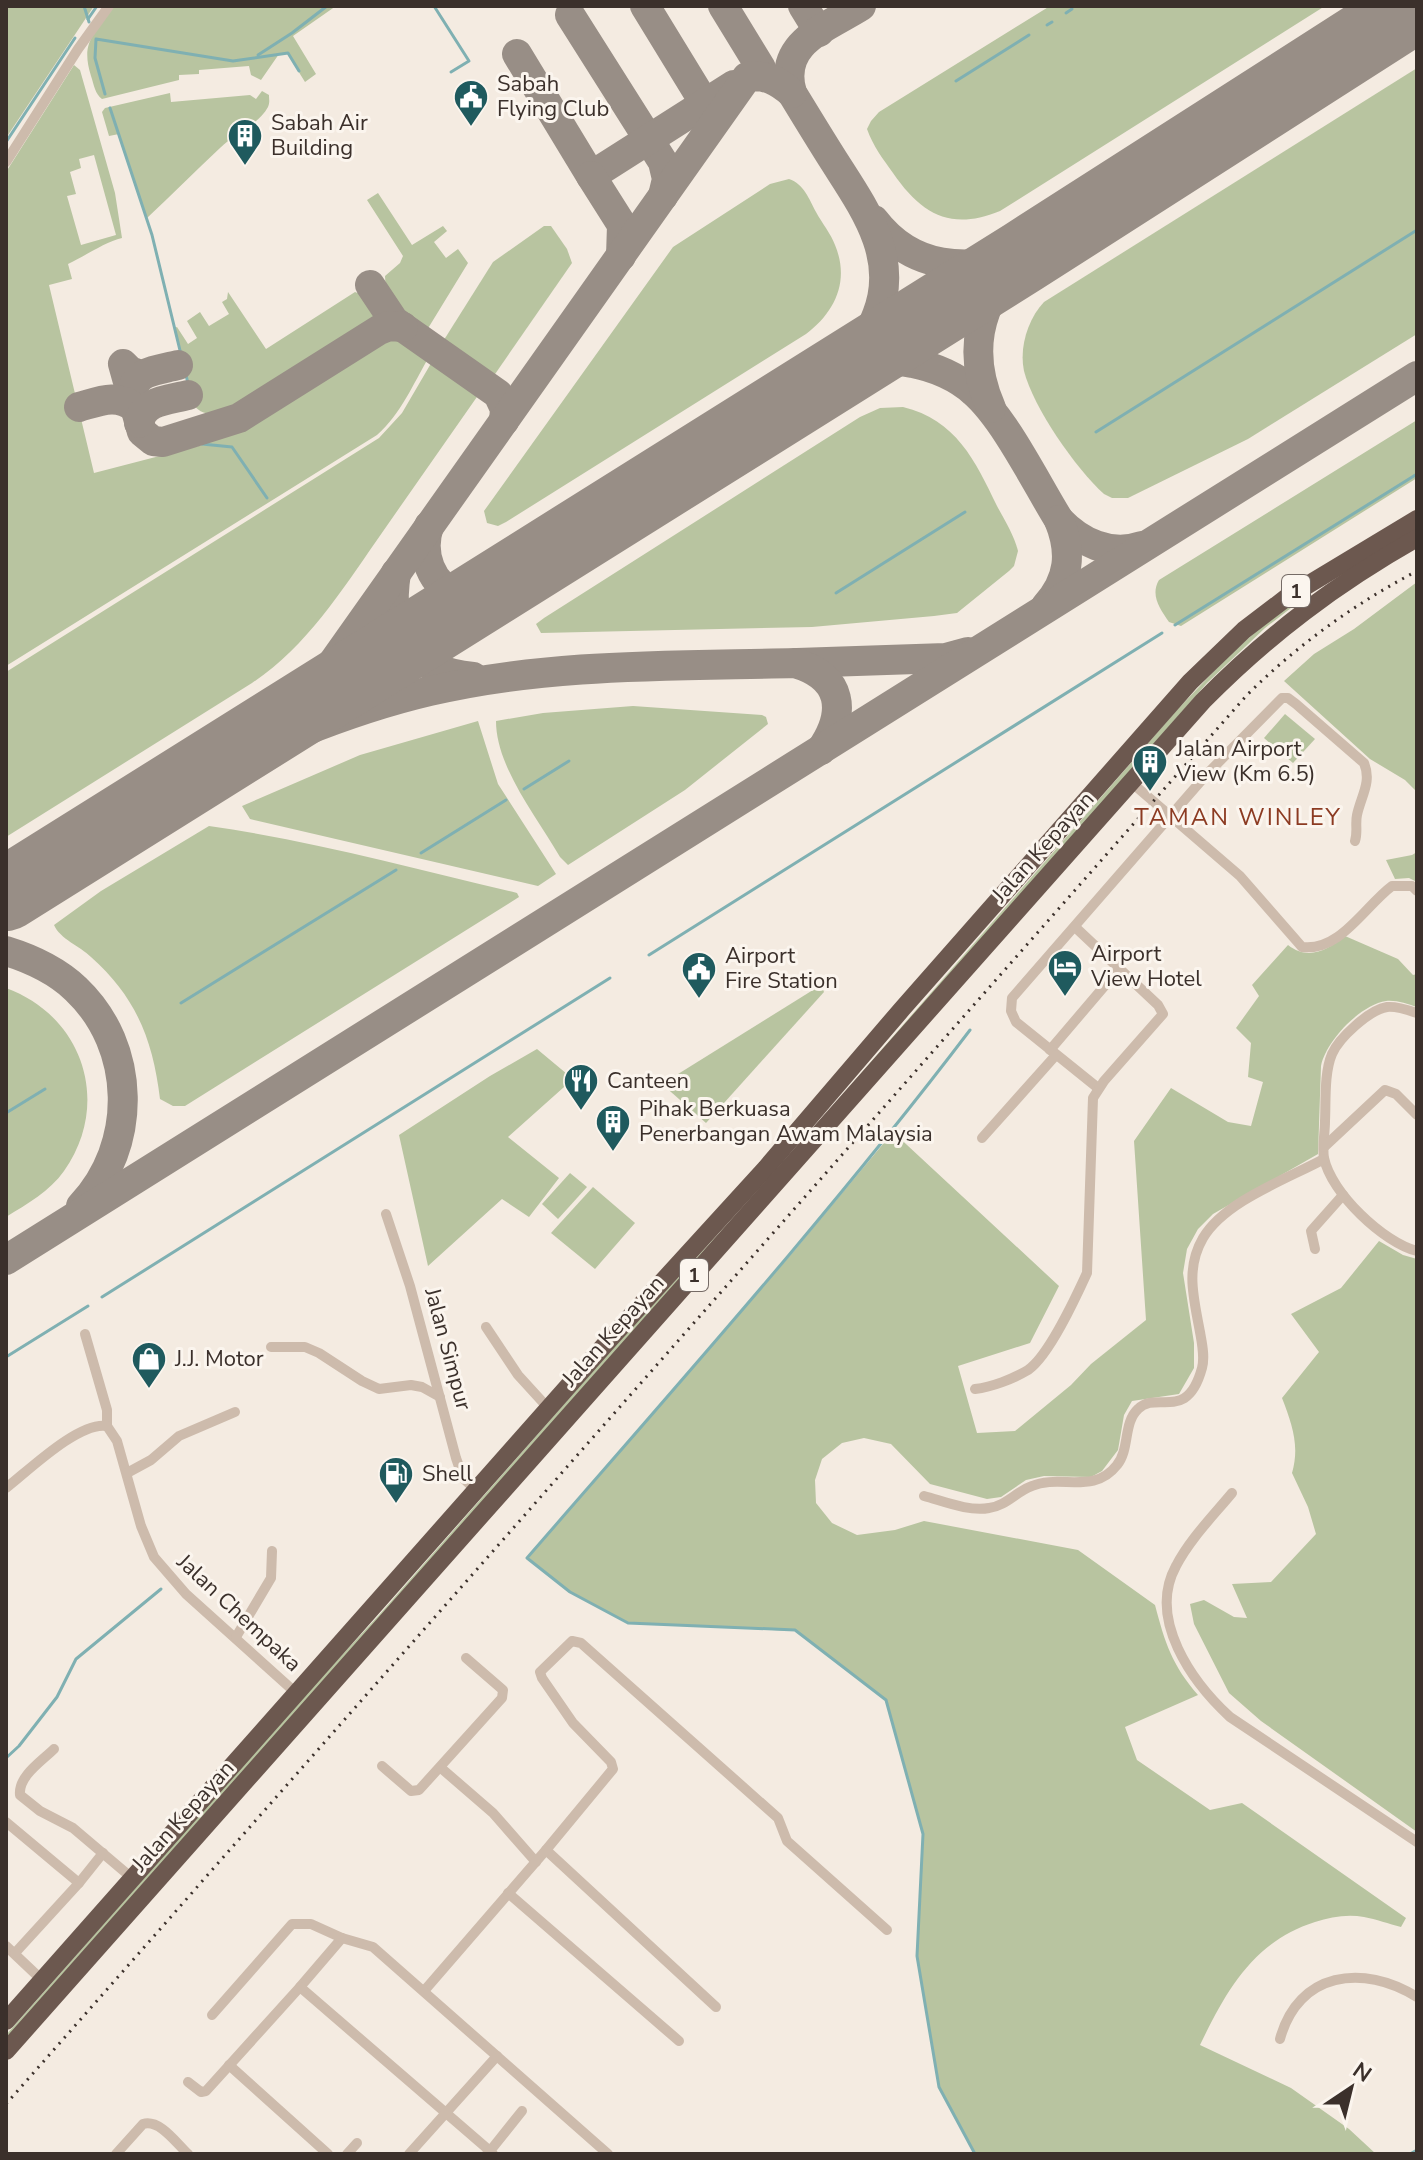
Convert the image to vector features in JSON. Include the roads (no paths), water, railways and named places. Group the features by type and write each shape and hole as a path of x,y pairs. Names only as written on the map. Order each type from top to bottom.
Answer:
{"highway":[{"name":"Jalan Kepayan","path":"6,2021 766,1168 1190,682 1244,630 1286,598 1417,519"},
{"name":"Jalan Kepayan","path":"6,2051 1203,701 1284,625 1338,586 1417,538"}],"street":[{"path":"6,162 82,42 109,6"},
{"path":"1098,1088 1016,1022 1010,1006 1012,998 1215,766 1282,698 1288,698 1364,763 1368,772 1357,812 1355,841"},
{"path":"1132,783 1240,876 1302,947 1323,946 1335,938 1392,886 1412,886 1417,891"},
{"path":"975,1389 1029,1369 1044,1355 1087,1273 1092,1107 1098,1088 1163,1014 1158,1005 1075,927"},
{"path":"982,1138 1119,969"},
{"path":"1417,1013 1386,1007 1376,1011 1342,1039 1329,1066 1324,1147 1324,1159 1343,1195 1385,1235 1417,1251"},
{"path":"1324,1147 1385,1090 1396,1094 1417,1115"},
{"path":"924,1496 988,1509 1004,1504 1030,1486 1044,1482 1077,1484 1093,1482 1107,1475 1124,1454 1131,1418 1139,1407 1185,1399 1203,1367 1191,1275 1196,1252 1211,1227 1233,1207 1324,1159"},
{"path":"1315,1249 1311,1231 1343,1195"},
{"name":"Jalan Simpur","path":"386,1214 410,1286 463,1478 477,1491"},
{"path":"486,1327 518,1375 549,1409"},
{"name":"Jalan Chempaka","path":"85,1334 107,1410 107,1426 117,1441 141,1526 154,1557 186,1594 296,1693"},
{"path":"271,1347 305,1347 379,1389 411,1385 440,1397"},
{"path":"127,1473 151,1460 179,1436 235,1412"},
{"path":"6,1488 71,1438 88,1428 107,1426"},
{"path":"1232,1493 1183,1554 1172,1575 1167,1596 1169,1619 1184,1659 1209,1697 1230,1717 1417,1842"},
{"path":"236,1637 271,1578 272,1551"},
{"path":"424,1991 613,1769 611,1762 573,1723 540,1672 569,1642 575,1640 759,1799 778,1818 787,1841 887,1930"},
{"path":"382,1766 414,1791 422,1789 504,1695 503,1690 466,1658"},
{"path":"54,1749 23,1780 20,1795 40,1811 73,1828 132,1878"},
{"path":"441,1768 493,1813 536,1862"},
{"path":"6,1822 79,1883"},
{"path":"546,1850 716,2007"},
{"path":"43,1981 10,1950 79,1883 103,1853"},
{"path":"508,1893 679,2041"},
{"path":"212,2015 292,1924 311,1924 373,1947 608,2154"},
{"path":"188,2082 204,2093 342,1938"},
{"path":"1280,2039 1295,2004 1308,1991 1326,1982 1344,1978 1365,1979 1388,1984 1417,1997"},
{"path":"300,1987 490,2153 522,2111"},
{"path":"409,2154 497,2056"},
{"path":"229,2065 328,2154"},
{"path":"116,2154 141,2126 149,2122 188,2154"},
{"path":"347,2154 357,2143"}],"waterway":[{"path":"84,6 89,22"},
{"path":"88,19 97,6"},
{"path":"258,55 327,6"},
{"path":"434,6 469,61 451,72"},
{"path":"1066,13 1072,9 1071,6"},
{"path":"1047,25 1052,22"},
{"path":"956,81 1029,35"},
{"path":"6,142 75,38"},
{"path":"105,94 95,58 96,39 233,61 288,53 299,71"},
{"path":"110,108 152,235 193,404"},
{"path":"1096,432 1417,230"},
{"path":"202,444 232,447 267,498"},
{"path":"1175,625 1417,474"},
{"path":"836,593 965,512"},
{"path":"649,955 1162,633"},
{"path":"524,789 569,761"},
{"path":"421,853 506,800"},
{"path":"181,1003 396,870"},
{"path":"102,1297 610,978"},
{"path":"970,1030 809,1232 527,1558 570,1592 628,1623 795,1630 886,1700 923,1834 917,1956 939,2087 975,2154"},
{"path":"6,1113 45,1089"},
{"path":"6,1357 88,1306"},
{"path":"6,1758 57,1697 76,1659 161,1589"},
{"path":"1410,2154 1417,2150"}],"railway":[{"path":"6,2104 1246,696 1327,627 1417,571"}],"place":[{"name":"Sabah Flying Club","path":"471,128"},
{"name":"Sabah Air Building","path":"245,167"},
{"name":"Jalan Airport View (Km 6.5)","path":"1150,793"},
{"name":"Airport View Hotel","path":"1065,998"},
{"name":"Airport Fire Station","path":"699,1000"},
{"name":"Canteen","path":"581,1112"},
{"name":"Pihak Berkuasa Penerbangan Awam Malaysia","path":"613,1153"},
{"name":"J.J. Motor","path":"149,1390"},
{"name":"Shell","path":"396,1505"}],"district":[{"name":"TAMAN WINLEY","path":"1238,817"}]}
